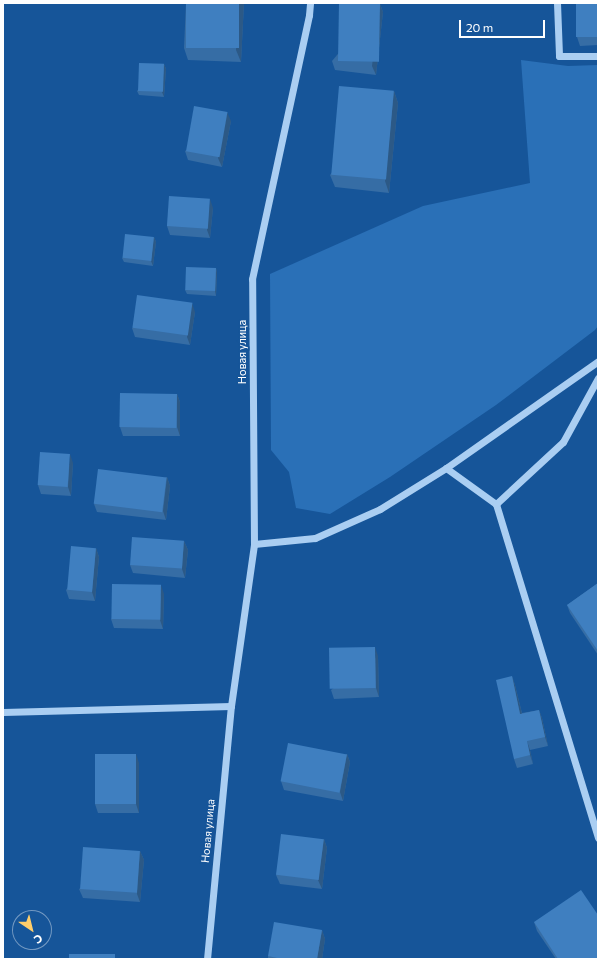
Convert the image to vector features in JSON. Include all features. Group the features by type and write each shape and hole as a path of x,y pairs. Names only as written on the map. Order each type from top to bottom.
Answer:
{"street":[{"name":"Новая улица","path":"207,959 231,706 254,544 252,279 310,3"},
{"path":"557,3 559,56 598,56"},
{"path":"254,544 315,538 380,509 446,468 598,361"},
{"path":"496,504 563,442 598,378"},
{"path":"446,468 496,504 598,838"},
{"path":"3,712 231,706"}],"shaded area":[{"path":"521,60 568,66 598,65 598,326 595,330 496,405 390,477 330,514 296,508 289,472 271,450 270,274 423,206 530,183"}],"building":[{"path":"186,3 239,3 239,48 186,48"},
{"path":"339,3 380,4 379,62 338,61"},
{"path":"576,3 598,3 598,37 576,37"},
{"path":"139,63 164,64 163,92 138,91"},
{"path":"339,86 394,91 386,179 331,175"},
{"path":"194,106 227,112 219,157 186,151"},
{"path":"169,196 210,199 208,229 167,226"},
{"path":"125,234 154,237 151,261 122,258"},
{"path":"186,267 216,268 215,291 185,290"},
{"path":"137,295 192,303 188,335 132,328"},
{"path":"120,393 177,394 176,428 119,427"},
{"path":"40,452 70,454 68,487 38,485"},
{"path":"98,469 166,477 162,512 94,504"},
{"path":"132,537 184,541 182,569 130,565"},
{"path":"71,546 96,548 92,592 67,590"},
{"path":"598,583 598,651 567,605"},
{"path":"112,584 161,585 160,620 111,619"},
{"path":"375,647 376,688 330,689 329,648"},
{"path":"512,676 520,714 539,710 545,737 527,741 530,755 514,759 496,680"},
{"path":"288,743 347,754 339,793 281,781"},
{"path":"95,754 136,754 136,804 95,804"},
{"path":"281,834 324,839 319,880 276,875"},
{"path":"83,847 140,851 137,893 80,889"},
{"path":"581,890 598,915 598,959 558,959 534,922"},
{"path":"274,922 322,930 317,959 282,959 268,956"},
{"path":"69,954 115,954 115,959 69,959"}]}
